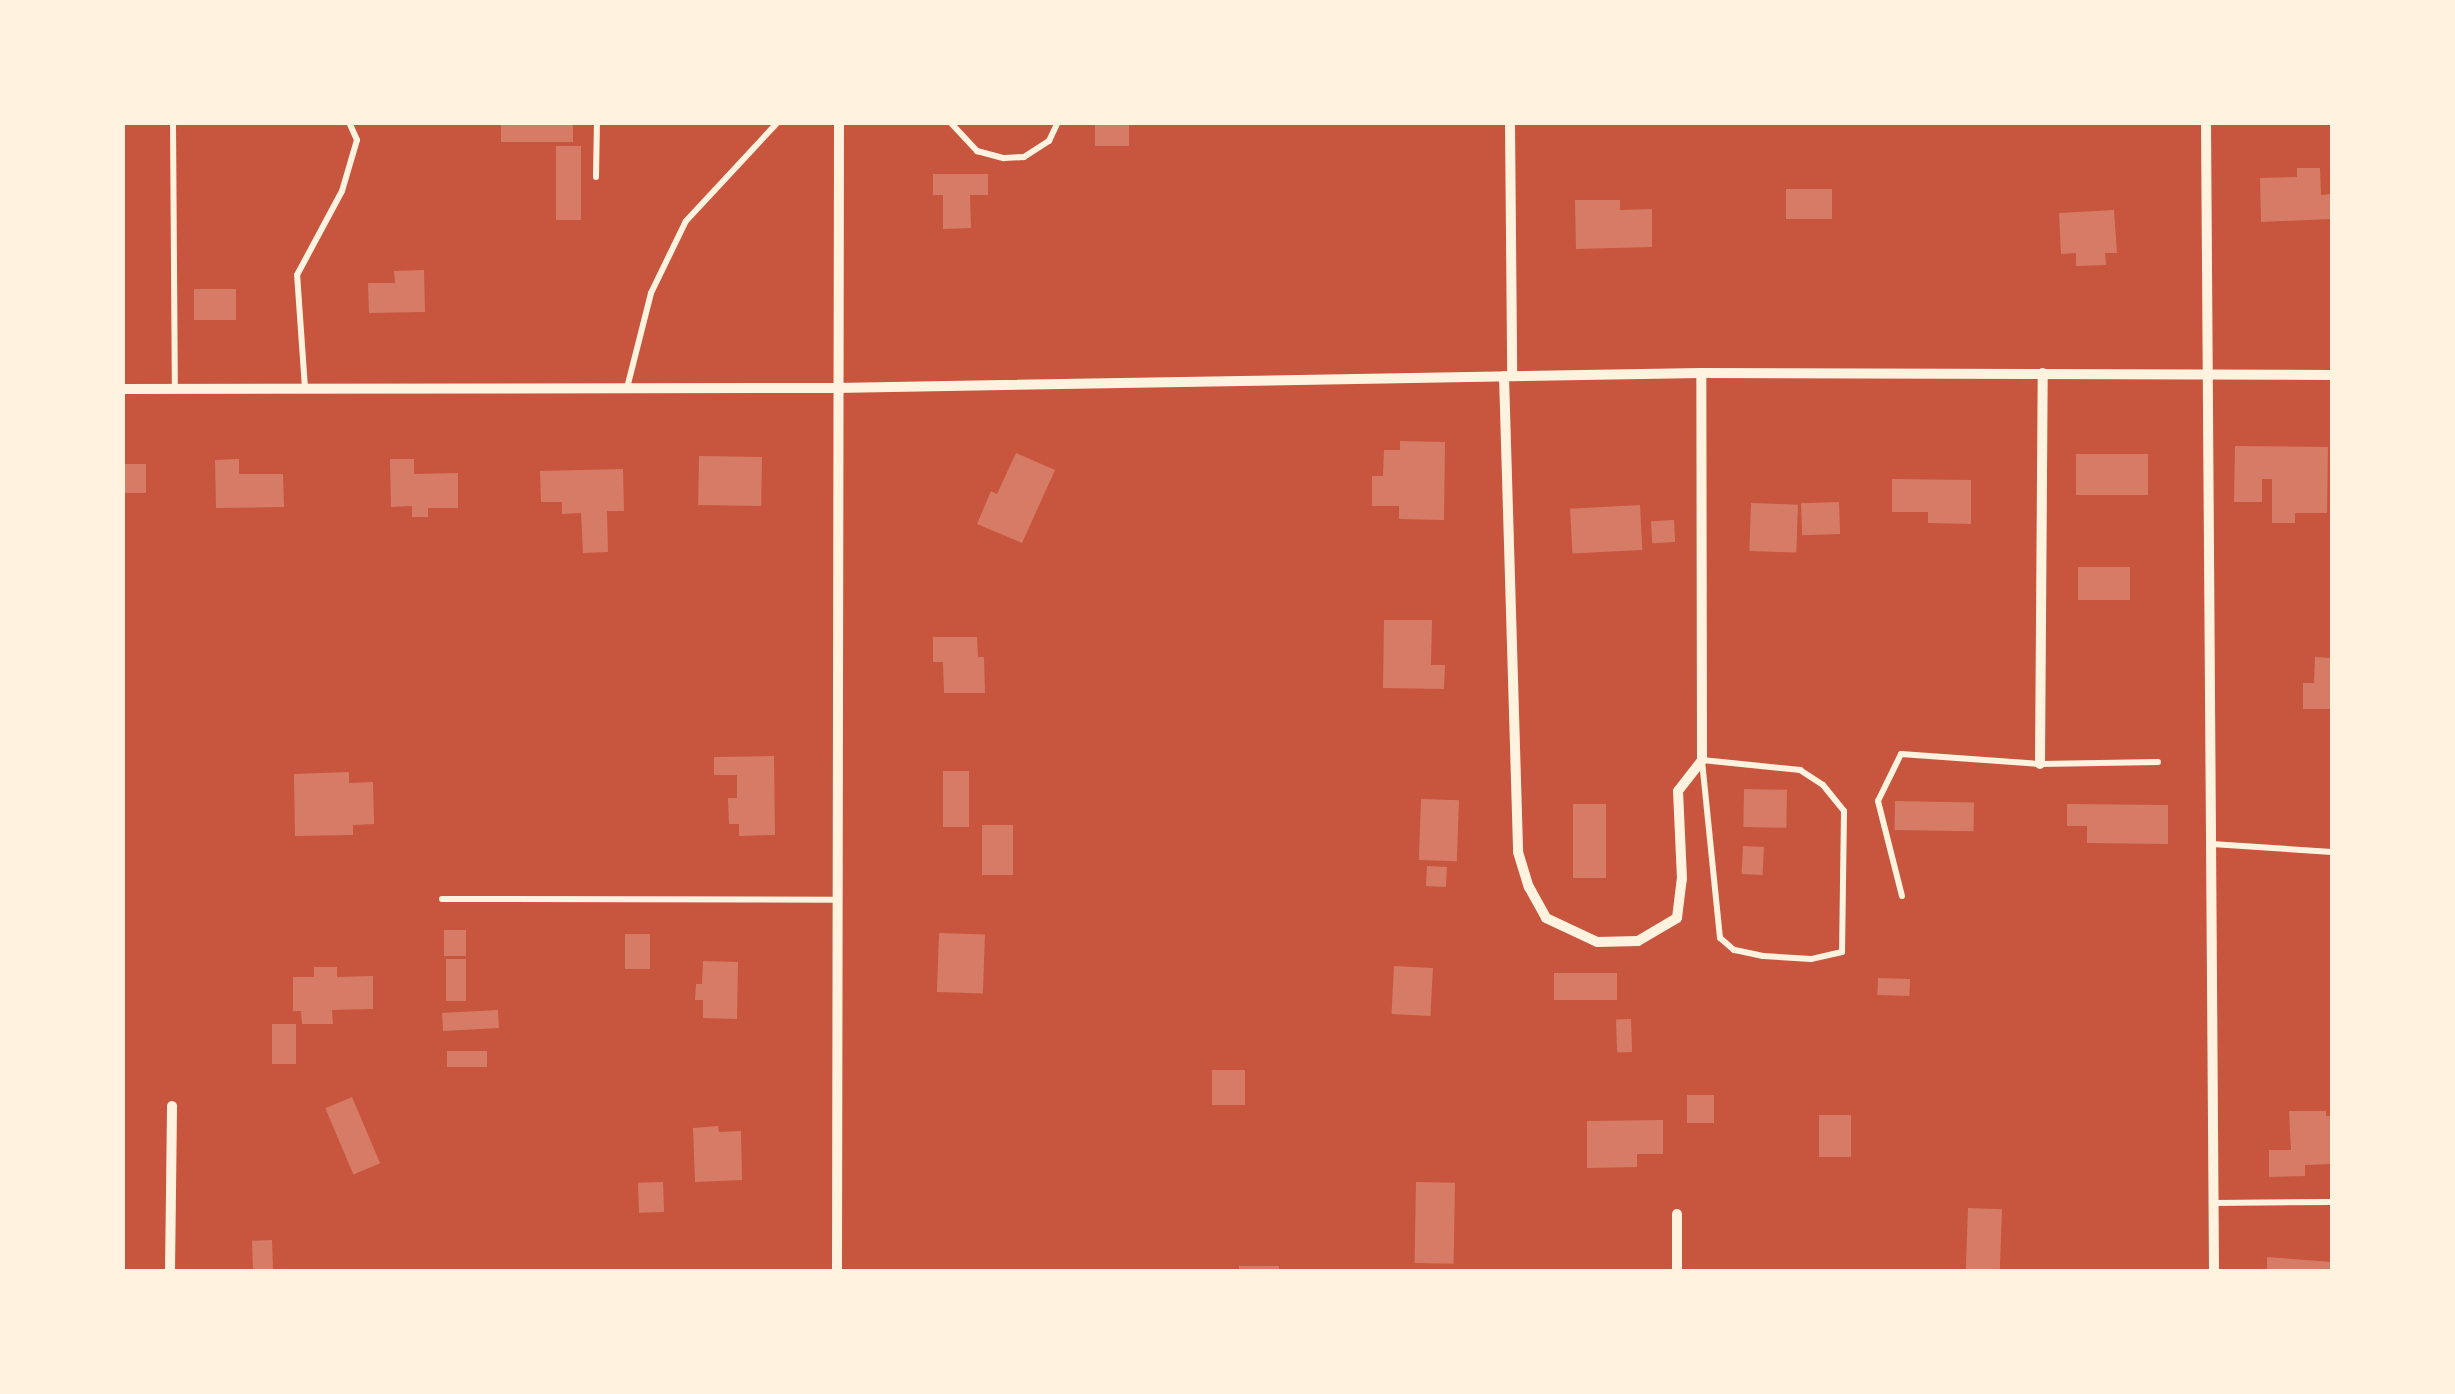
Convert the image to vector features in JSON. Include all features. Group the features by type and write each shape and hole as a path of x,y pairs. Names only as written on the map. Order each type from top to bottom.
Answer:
{"street":[{"path":"836,1272 835,388 839,122"},
{"path":"1510,122 1512,790 1518,852 1529,886 1546,918 1597,942 1638,941 1677,918 1682,879 1678,791 1702,760 1701,373"},
{"path":"2206,122 2214,1272"},
{"path":"122,389 835,388 1701,373 2332,375"},
{"path":"2040,764 2043,373"},
{"path":"170,1272 172,1106"},
{"path":"1677,1214 1678,1272"}],"lane":[{"path":"173,122 176,389"},
{"path":"306,388 297,275 342,191 357,140 349,122"},
{"path":"596,122 596,177"},
{"path":"628,388 651,293 686,221 778,122"},
{"path":"950,122 977,151 1004,158 1024,157 1049,140 1058,122"},
{"path":"1902,896 1878,801 1901,754 2040,764 2158,762"},
{"path":"1702,760 1800,770 1823,785 1844,811 1842,952 1811,960 1763,956 1734,950 1720,938 1702,760"},
{"path":"2211,844 2332,852"},
{"path":"442,899 836,900"},
{"path":"2214,1203 2332,1202"}],"building":[{"path":"501,122 573,122 573,142 501,142"},
{"path":"1095,122 1129,122 1129,146 1095,146"},
{"path":"556,146 581,146 581,220 556,220"},
{"path":"2297,168 2320,168 2321,195 2331,194 2331,219 2261,222 2260,178 2297,177"},
{"path":"933,174 988,174 988,195 970,195 971,228 943,229 943,195 933,195"},
{"path":"1786,189 1832,189 1832,219 1786,219"},
{"path":"1575,200 1620,200 1620,210 1652,209 1652,247 1576,249"},
{"path":"2114,210 2117,253 2105,253 2106,265 2076,266 2076,253 2061,254 2059,213"},
{"path":"424,270 425,312 369,313 368,283 395,283 394,271"},
{"path":"194,289 236,289 236,320 194,320"},
{"path":"1400,441 1445,442 1444,520 1399,519 1399,506 1372,506 1372,476 1383,476 1384,450 1400,450"},
{"path":"2235,446 2328,447 2327,513 2295,513 2295,523 2272,523 2272,479 2262,479 2262,502 2234,502"},
{"path":"1016,453 1055,470 1022,543 977,524 991,491 997,494"},
{"path":"2076,454 2148,454 2148,495 2076,495"},
{"path":"699,456 762,457 761,506 698,505"},
{"path":"239,459 239,474 283,474 284,507 216,508 215,460"},
{"path":"390,459 414,459 414,474 458,473 458,508 428,508 428,517 412,517 412,506 391,507"},
{"path":"122,464 146,464 146,493 122,493"},
{"path":"623,469 624,511 607,511 608,552 583,553 581,513 562,514 562,502 541,502 540,471"},
{"path":"1892,479 1971,480 1971,524 1928,523 1928,512 1892,512"},
{"path":"1839,502 1840,534 1802,535 1801,503"},
{"path":"1751,503 1798,505 1796,553 1749,551"},
{"path":"1640,505 1642,550 1572,554 1570,509"},
{"path":"1674,520 1675,542 1652,543 1651,521"},
{"path":"2078,567 2130,567 2130,600 2078,600"},
{"path":"1384,620 1432,620 1431,665 1445,665 1444,689 1383,688"},
{"path":"933,637 977,637 978,657 984,657 985,693 944,693 943,662 933,662"},
{"path":"2315,657 2332,658 2332,709 2303,709 2303,683 2314,683"},
{"path":"774,756 775,835 739,836 739,824 729,824 728,798 737,798 737,775 714,775 714,757"},
{"path":"943,771 969,771 969,827 943,827"},
{"path":"349,772 349,783 373,782 374,824 353,825 353,835 295,836 294,774"},
{"path":"1744,789 1787,790 1786,828 1743,827"},
{"path":"1421,799 1459,800 1457,861 1419,860"},
{"path":"1895,801 1974,802 1973,831 1894,830"},
{"path":"1573,804 1606,804 1606,878 1573,878"},
{"path":"2067,804 2168,805 2168,844 2087,843 2087,826 2067,826"},
{"path":"982,825 1013,825 1013,875 982,875"},
{"path":"1743,846 1764,847 1763,875 1742,874"},
{"path":"1427,866 1447,867 1446,887 1426,886"},
{"path":"444,930 466,930 466,956 444,956"},
{"path":"939,933 985,935 983,994 937,992"},
{"path":"625,934 650,934 650,969 625,969"},
{"path":"446,959 466,959 466,1001 446,1001"},
{"path":"703,961 738,962 737,1019 703,1018 703,1000 695,1000 696,984 702,984"},
{"path":"1394,966 1433,968 1430,1016 1391,1014"},
{"path":"314,967 337,967 337,977 373,976 373,1009 332,1010 333,1024 302,1024 301,1011 293,1011 293,977 314,977"},
{"path":"1554,973 1617,973 1617,1000 1554,1000"},
{"path":"1878,978 1910,979 1909,996 1877,995"},
{"path":"498,1010 499,1028 443,1031 442,1013"},
{"path":"1631,1019 1632,1052 1617,1053 1616,1020"},
{"path":"272,1024 296,1024 296,1064 272,1064"},
{"path":"447,1051 487,1051 487,1067 447,1067"},
{"path":"1212,1070 1245,1070 1245,1105 1212,1105"},
{"path":"1687,1095 1714,1095 1714,1123 1687,1123"},
{"path":"352,1097 380,1163 353,1175 325,1108"},
{"path":"2289,1111 2326,1111 2326,1116 2332,1116 2332,1164 2305,1165 2305,1176 2269,1177 2269,1150 2291,1150"},
{"path":"1819,1115 1851,1115 1851,1157 1819,1157"},
{"path":"1663,1120 1663,1154 1637,1154 1637,1167 1587,1168 1587,1121"},
{"path":"718,1126 719,1132 741,1131 742,1180 695,1182 693,1128"},
{"path":"663,1182 664,1212 639,1213 638,1183"},
{"path":"1416,1182 1455,1183 1454,1264 1415,1263"},
{"path":"1968,1208 2002,1209 2000,1272 1966,1272"},
{"path":"272,1240 273,1270 253,1271 252,1241"},
{"path":"2267,1257 2332,1262 2332,1272 2267,1272"},
{"path":"1239,1266 1279,1266 1279,1272 1239,1272"}]}
